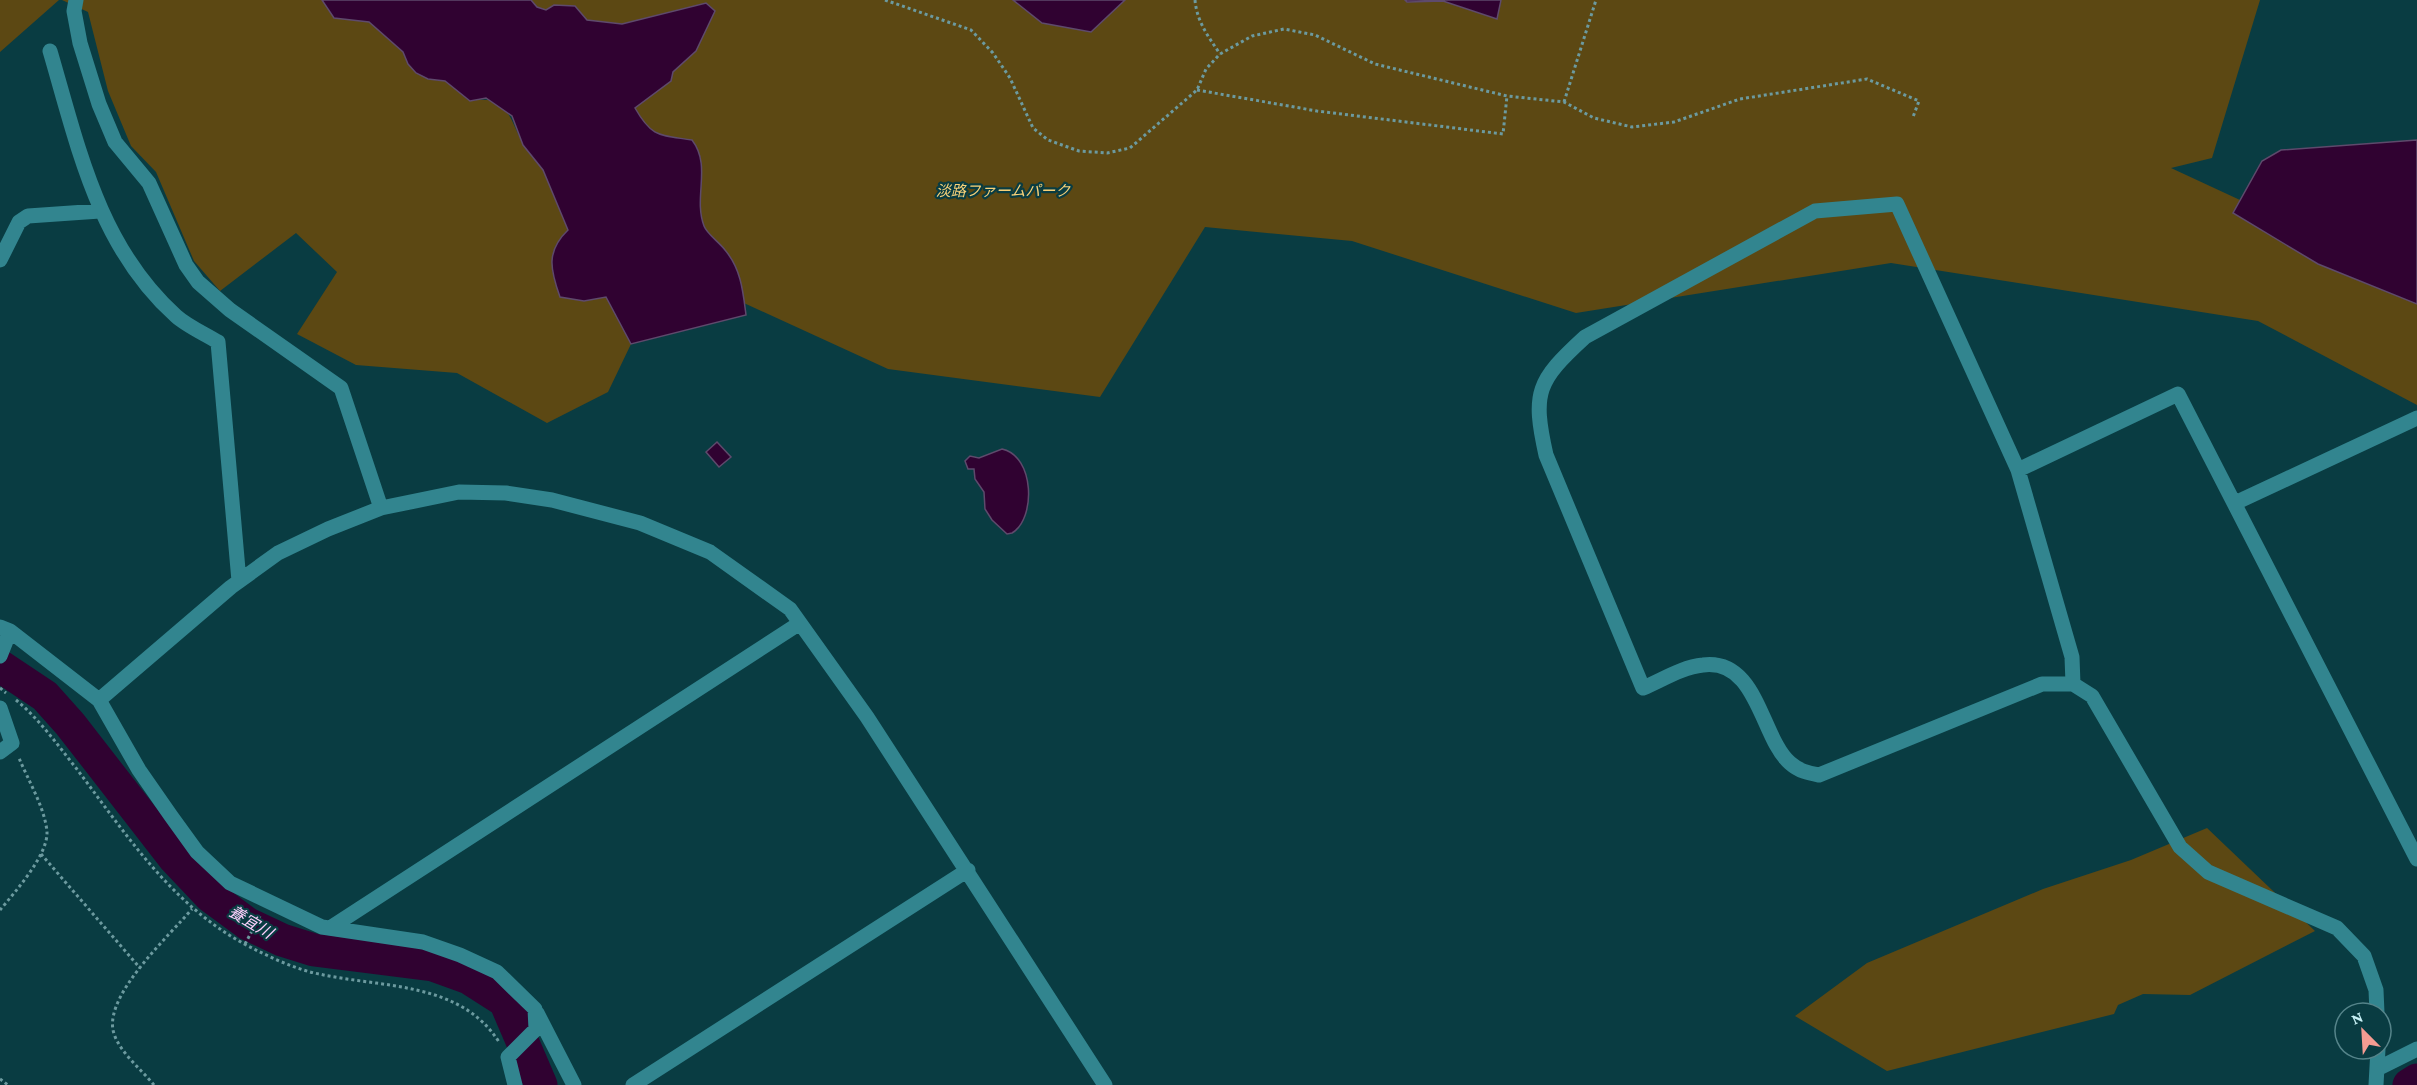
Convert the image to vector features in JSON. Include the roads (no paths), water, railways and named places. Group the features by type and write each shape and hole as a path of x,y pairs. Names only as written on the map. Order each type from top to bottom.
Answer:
{"street":[{"path":"76,0 74,11 80,43 99,104 115,142 149,183 186,265 198,282 230,310 340,388 381,508"},
{"path":"50,51 92,192 126,256 177,317 218,342 239,581"},
{"path":"2073,684 2072,657 2018,470 1897,204 1815,211 1584,338 1554,366 1539,396 1539,423 1546,455 1643,688 1687,668 1706,664 1723,668 1740,678 1753,694 1788,762 1803,772 1820,775 2042,684 2073,684 2092,696 2180,847 2208,872 2337,928 2364,956 2376,990 2376,1001"},
{"path":"0,260 19,222 28,216 100,210"},
{"path":"2018,470 2178,394 2417,859"},
{"path":"2235,503 2417,418"},
{"path":"99,700 239,581 278,553 328,529 381,508 459,492 506,493 552,500 640,523 710,552 790,609 867,717 1105,1085"},
{"path":"330,928 800,623"},
{"path":"0,656 5,629 99,700 139,770 197,852 230,883 330,928 423,942 460,955 496,972 534,1009 574,1085"},
{"path":"0,708 6,748"},
{"path":"633,1085 968,870"},
{"path":"515,1085 508,1057 536,1029 534,1009"},
{"path":"2379,1068 2417,1049"},
{"path":"2376,1085 2379,1061"}],"waterway":[{"name":"養宜川","path":"0,666 45,696 70,724 175,859 210,896 248,924 282,940 314,950 433,965 469,978 505,1001 541,1085"},
{"name":"養宜川","path":"2409,1085 2417,1080"}],"park label":[{"name":"淡路ファームパーク","path":"1003,191"}]}
